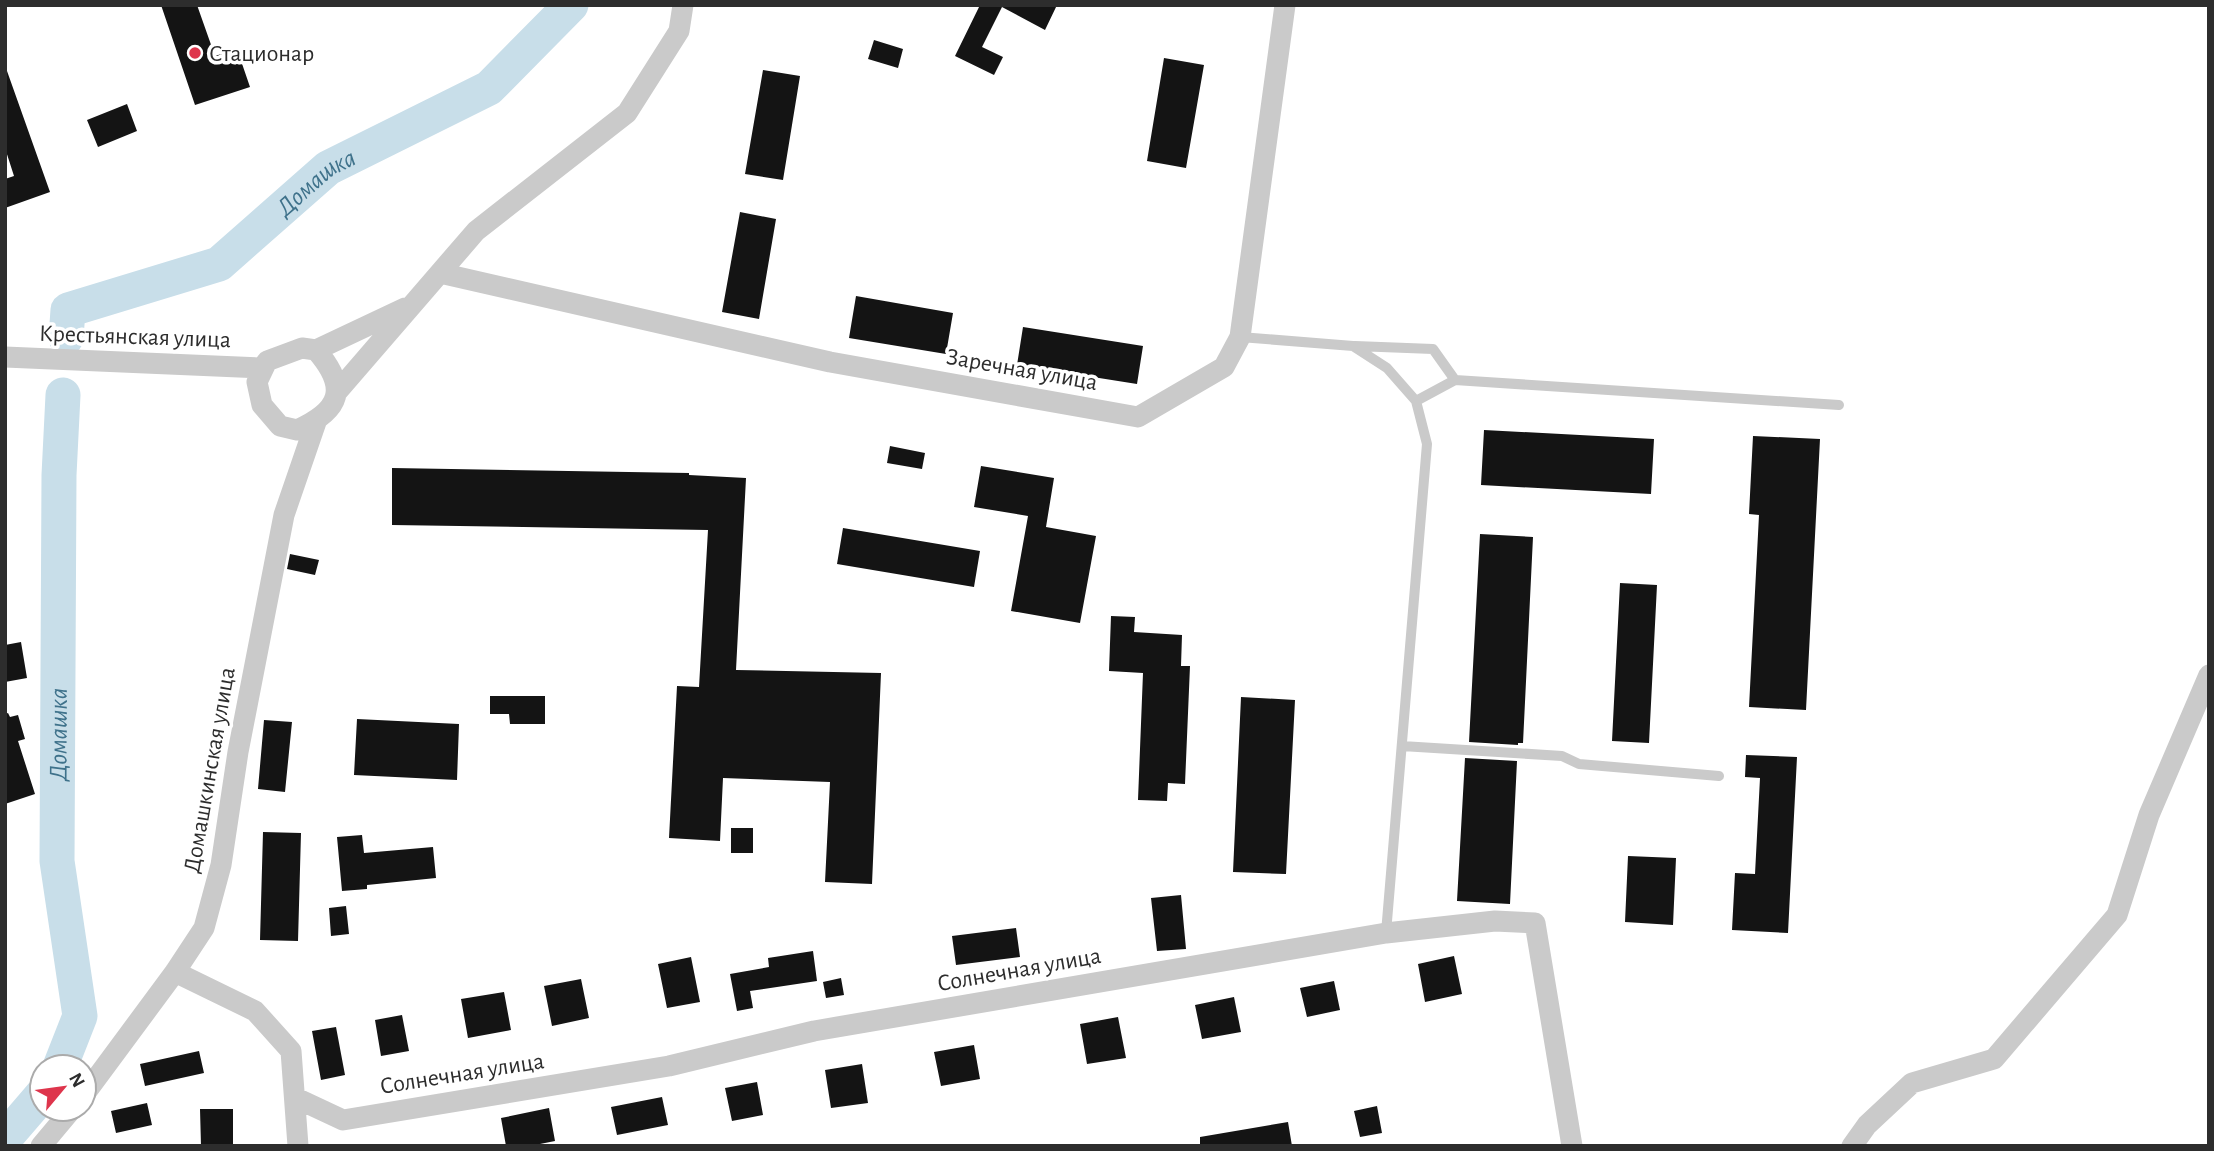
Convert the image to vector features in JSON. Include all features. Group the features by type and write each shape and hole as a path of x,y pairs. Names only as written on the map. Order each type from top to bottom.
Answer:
{"street":[{"path":"413,304 316,350 292,350 267,361 257,382 262,405 280,426 297,430 316,422 331,405 337,392 440,273 476,231 627,113 679,32 683,5"},
{"name":"Заречная улица","path":"440,273 830,362 1138,417 1224,367 1240,337 1285,5"},
{"path":"316,350 330,366 336,379 337,392"},
{"name":"Крестьянская улица","path":"5,357 262,368"},
{"name":"Домашкинская улица","path":"98,1076 176,972 204,928 221,865 238,752 284,515 316,422"},
{"path":"1852,1146 1867,1125 1912,1083 1994,1059 2117,915 2149,815 2209,675"},
{"name":"Солнечная улица","path":"296,1098 344,1119 669,1066 814,1031 1386,933 1495,921 1535,923 1572,1146"},
{"path":"176,972 255,1011 291,1051 298,1146"},
{"path":"41,1146 60,1123"},
{"path":"59,1146 65,1123"}],"lane":[{"path":"1240,337 1433,349 1455,380"},
{"path":"1353,346 1387,368 1416,401 1427,444 1386,933"},
{"path":"1416,401 1455,380 1839,405"},
{"path":"1402,746 1562,755 1579,764 1719,776"}],"building":[{"name":"Стационар","path":"161,5 197,5 215,56 237,49 250,87 195,105"},
{"path":"980,5 1057,5 1045,30 1002,7 982,47 1003,57 994,75 955,56"},
{"path":"874,40 903,49 898,68 868,59"},
{"path":"1164,58 1204,65 1186,168 1147,161"},
{"path":"763,70 800,76 783,180 745,174"},
{"path":"7,71 50,192 5,208 5,179 14,176 5,148"},
{"path":"127,104 137,131 98,147 87,120"},
{"path":"740,212 776,219 759,319 722,312"},
{"path":"856,296 953,313 946,354 849,338"},
{"path":"1023,327 1143,346 1137,384 1017,365"},
{"path":"1484,430 1654,439 1651,494 1481,485"},
{"path":"1753,436 1820,439 1806,710 1749,707 1759,515 1749,514"},
{"path":"890,446 925,453 922,469 887,463"},
{"path":"981,466 1054,478 1046,527 1096,536 1080,623 1011,611 1028,516 974,507"},
{"path":"392,468 689,473 746,478 736,670 881,673 872,884 825,882 830,782 723,778 720,841 669,838 677,686 699,687 708,530 392,525"},
{"path":"843,528 980,551 974,587 837,564"},
{"path":"1480,534 1533,537 1523,743 1518,745 1469,742"},
{"path":"290,554 319,560 315,575 287,569"},
{"path":"1620,583 1657,585 1649,743 1612,741"},
{"path":"1111,616 1135,617 1134,632 1182,635 1181,666 1190,666 1185,784 1168,783 1167,801 1138,800 1143,673 1109,671"},
{"path":"21,642 27,678 5,682 5,645"},
{"path":"490,696 545,696 545,724 510,724 509,714 490,714"},
{"path":"1241,697 1295,700 1286,874 1233,872"},
{"path":"8,713 10,717 18,715 25,739 18,741 35,794 5,804 5,714"},
{"path":"357,719 459,724 457,780 354,775"},
{"path":"264,720 292,722 285,792 258,789"},
{"path":"1746,755 1797,757 1788,933 1732,930 1735,873 1755,874 1760,778 1745,777"},
{"path":"1465,758 1517,761 1510,904 1457,901"},
{"path":"731,828 753,828 753,853 731,853"},
{"path":"263,832 301,833 298,941 260,940"},
{"path":"362,835 364,853 433,847 436,878 367,885 367,889 342,891 337,837"},
{"path":"1628,856 1676,858 1673,925 1625,922"},
{"path":"1181,895 1186,949 1157,951 1151,898"},
{"path":"346,906 349,934 331,936 329,908"},
{"path":"1016,928 1020,957 956,965 952,936"},
{"path":"813,951 817,981 750,991 753,1008 737,1011 730,974 769,967 768,958"},
{"path":"1454,956 1462,994 1425,1002 1418,964"},
{"path":"691,957 700,1002 667,1008 658,964"},
{"path":"841,978 844,995 826,998 823,982"},
{"path":"581,979 589,1018 552,1026 544,986"},
{"path":"1334,981 1340,1010 1307,1017 1300,988"},
{"path":"504,992 511,1030 468,1038 461,999"},
{"path":"1234,997 1241,1032 1202,1039 1195,1005"},
{"path":"402,1015 409,1051 381,1056 375,1020"},
{"path":"1118,1017 1126,1058 1087,1064 1080,1024"},
{"path":"336,1027 345,1075 321,1080 312,1031"},
{"path":"974,1045 980,1079 941,1086 934,1052"},
{"path":"199,1051 204,1073 145,1086 140,1064"},
{"path":"862,1064 868,1103 831,1108 825,1070"},
{"path":"757,1082 763,1115 732,1121 725,1088"},
{"path":"662,1097 668,1125 617,1135 611,1107"},
{"path":"147,1103 152,1125 116,1133 111,1111"},
{"path":"1377,1106 1382,1133 1360,1137 1354,1111"},
{"path":"549,1108 555,1141 530,1146 506,1146 501,1118"},
{"path":"200,1109 233,1109 233,1146 201,1146"},
{"path":"1288,1122 1292,1146 1200,1146 1200,1137"}],"waterway":[{"name":"Домашка","path":"66,338 68,310 219,264 328,168 489,88 571,5"},
{"name":"Домашка","path":"63,395 59,475 57,861 80,1016 65,1053"},
{"name":"Домашка","path":"5,1138 28,1111"}],"place":[{"name":"Стационар","path":"195,53"}]}
